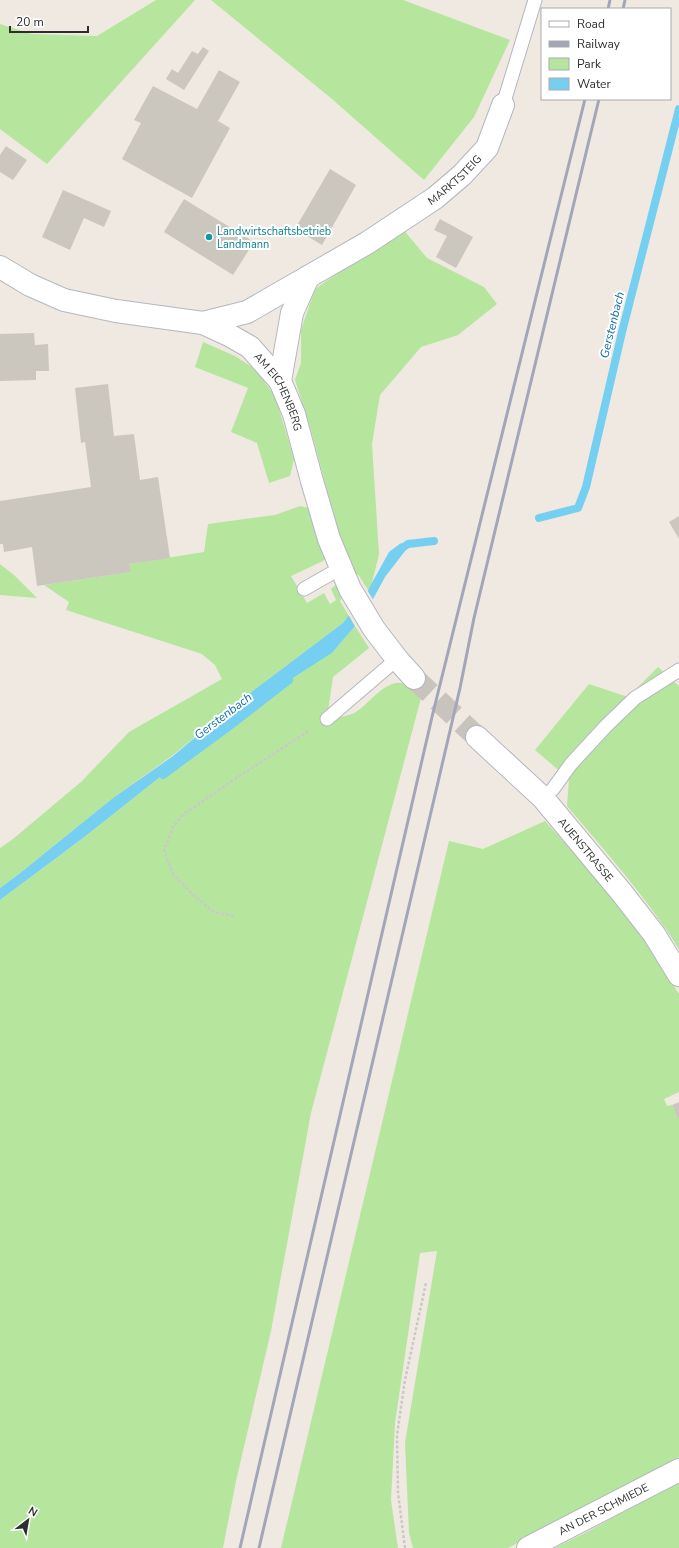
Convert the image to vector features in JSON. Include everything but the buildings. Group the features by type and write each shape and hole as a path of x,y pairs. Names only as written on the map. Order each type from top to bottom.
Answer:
{"street":[{"name":"MARKTSTEIG","path":"203,323 247,312 367,243 435,198 462,175 487,148 503,105"},
{"name":"AM EICHENBERG","path":"0,267 30,285 64,300 116,311 203,323 229,334 250,347 280,381 294,414 312,481 330,539 350,589 374,629 396,659 414,678"},
{"path":"280,381 292,313 308,277"},
{"name":"AUENSTRASSE","path":"477,737 543,798 654,934 679,975"},
{"name":"AN DER SCHMIEDE","path":"528,1548 679,1470"}],"lane":[{"name":"MARKTSTEIG","path":"503,105 535,0"},
{"path":"304,588 341,568"},
{"path":"327,719 396,659"},
{"path":"543,798 553,789 571,764 606,726 630,703 679,670"}],"path":[{"path":"234,916 214,912 194,896 173,874 164,850 173,827 184,814 327,719"},
{"path":"405,1548 398,1493 397,1435 405,1380 426,1283"}],"green space":[{"path":"156,0 195,0 47,164 0,129 0,24 32,34 97,36"},
{"path":"211,0 403,0 510,40 474,117 424,180 332,99"},
{"path":"402,228 427,258 484,287 497,304 458,335 421,347 380,395 372,444 379,554 372,583 368,590 358,574 356,577 338,531 311,430 295,380 301,363 301,330 315,289"},
{"path":"203,342 235,356 252,367 275,396 294,459 290,476 269,483 257,443 231,432 248,388 195,367"},
{"path":"300,506 308,508 327,556 323,561 291,576 307,603 324,593 330,604 336,600 331,589 337,584 342,598 340,601 349,616 343,623 230,708 173,755 113,798 0,888 0,848 13,839 82,781 129,732 222,679 215,665 202,654 66,610 69,602 44,585 130,572 129,564 204,552 208,524 275,515"},
{"path":"0,564 15,576 37,598 0,595"},
{"path":"355,626 369,648 333,677 327,718 353,714 381,690 394,683 407,685 421,698 311,1113 271,1331 236,1481 223,1548 0,1548 0,900 83,838 251,705 332,653"},
{"path":"658,667 679,686 679,949 639,893 567,806 569,779 535,750 589,684 628,697"},
{"path":"545,821 601,883 636,928 679,994 679,1092 664,1099 667,1106 672,1105 679,1117 679,1457 508,1548 413,1548 409,1533 405,1443 437,1251 420,1253 395,1423 391,1500 398,1548 281,1548 449,841 483,849"},
{"path":"679,1481 679,1548 555,1548 587,1532"}],"water":[{"path":"401,543 405,551 385,577 373,599 355,626 332,653 251,705 83,838 0,900 0,888 113,798 173,756 230,708 343,623 368,590 389,552"}],"pier":[{"path":"366,588 374,601 356,628 348,614"}],"waterway":[{"name":"Gerstenbach","path":"539,518 578,508 586,487 622,332 679,109"},
{"name":"Gerstenbach","path":"395,553 408,544 434,541"},
{"name":"Gerstenbach","path":"163,775 289,680"}],"tunnel":[{"path":"414,678 477,737"}],"railway":[{"path":"608,8 610,0"},
{"path":"623,8 625,0"},
{"path":"240,1548 432,717 585,100"},
{"path":"259,1548 460,688 474,618 599,100"}],"place":[{"name":"Landwirtschaftsbetrieb Landmann","path":"209,237"}]}
